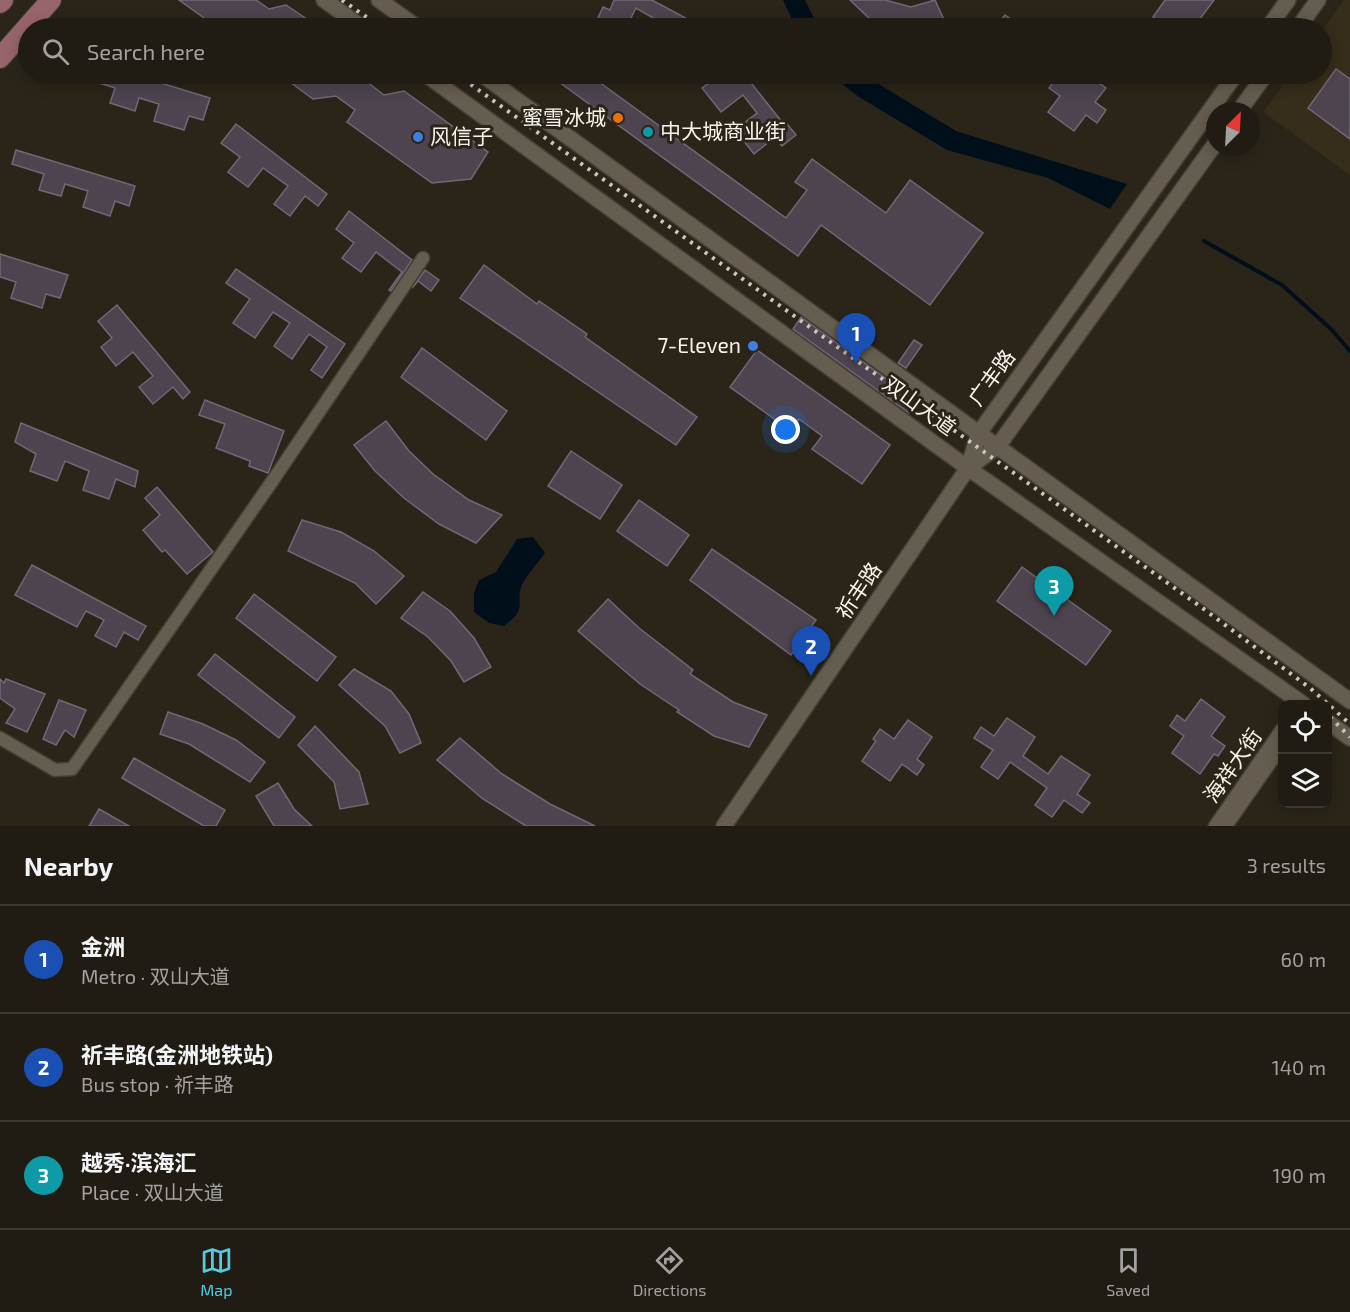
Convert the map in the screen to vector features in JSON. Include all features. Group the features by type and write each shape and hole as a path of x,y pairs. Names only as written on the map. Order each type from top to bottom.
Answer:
{"main road":[{"path":"35,18 51,0"},
{"path":"0,58 18,38"}],"street":[{"path":"324,0 349,18"},
{"path":"379,0 404,18"},
{"path":"1275,18 1288,0"},
{"path":"1305,18 1318,0"},
{"name":"双山大道","path":"439,84 968,468 1295,700"},
{"name":"双山大道","path":"495,84 1350,701"},
{"name":"广丰路","path":"968,468 979,432 1229,84"},
{"path":"1246,102 1259,84"},
{"path":"968,468 998,446 1206,156"},
{"path":"0,738 55,770 72,768 271,483 423,258"},
{"name":"祈丰路","path":"724,826 968,468"},
{"path":"1332,725 1350,738"},
{"name":"海祥大街","path":"1215,826 1278,735"},
{"name":"海祥大街","path":"1226,826 1278,752"}],"shaded area":[{"path":"1344,0 1350,0 1350,175 1263,112 1284,84 1332,84 1331,18"}],"water":[{"path":"783,0 805,0 814,18 791,18"},
{"path":"842,84 878,84 956,131 1127,184 1110,209 1048,178 947,150 859,97"},
{"path":"533,537 545,553 522,585 517,614 504,626 489,623 474,612 474,593 479,580 496,572 517,539"}],"building":[{"path":"179,0 256,0 269,9 286,5 305,18 204,18"},
{"path":"614,0 652,0 685,18 653,18 636,8 631,18 598,18 603,7 610,10"},
{"path":"850,0 885,0 911,7 935,0 943,18 869,18"},
{"path":"1165,0 1214,0 1200,18 1153,17"},
{"path":"1336,69 1350,79 1350,139 1308,108 1325,84 1332,84 1332,75"},
{"path":"102,84 164,84 210,98 203,120 189,116 184,130 154,121 159,104 139,98 135,111 110,103 115,88"},
{"name":"风信子","path":"293,84 370,84 384,95 404,91 488,152 471,179 432,183 347,122 355,110 336,96 313,99"},
{"path":"562,84 602,84 786,218 807,190 795,182 812,159 886,213 910,180 983,233 930,305 821,225 798,256"},
{"path":"708,84 752,84 782,122 784,120 796,135 782,146 775,137 754,154 735,130 757,113 743,95 721,112 702,88"},
{"path":"1052,84 1100,84 1106,88 1095,102 1106,110 1097,123 1086,115 1074,131 1048,112 1060,96 1049,88"},
{"path":"236,124 327,194 318,206 305,196 290,216 274,204 288,186 263,168 248,187 228,172 240,157 221,143"},
{"path":"16,150 135,186 129,206 115,201 110,216 83,207 88,191 65,184 61,196 39,190 44,174 12,164"},
{"path":"349,211 412,260 391,291 389,290 402,272 376,252 361,272 342,258 354,243 336,229"},
{"path":"0,254 68,275 60,298 46,294 42,308 11,298 16,282 0,277"},
{"path":"484,265 537,304 539,301 587,334 585,337 697,417 676,445 460,298"},
{"path":"236,269 345,344 322,378 311,370 327,347 309,334 292,359 274,346 290,323 273,312 255,338 233,323 250,299 226,283"},
{"path":"425,270 439,280 431,291 418,281 412,288"},
{"path":"117,305 190,392 183,399 173,387 153,404 139,387 153,376 133,352 116,366 101,347 112,338 98,321"},
{"path":"801,317 917,401 909,413 793,329"},
{"path":"914,340 922,345 906,368 898,363"},
{"path":"422,348 507,411 486,440 401,377"},
{"path":"757,350 890,445 862,484 812,449 822,436 799,419 791,431 730,387"},
{"path":"205,400 284,431 268,473 249,466 250,461 216,448 225,424 199,415"},
{"path":"386,421 409,451 433,474 469,500 502,515 476,543 439,524 404,498 375,471 354,445"},
{"path":"21,423 138,471 135,487 116,479 109,499 83,490 89,471 65,461 57,481 30,471 36,454 15,442"},
{"path":"571,451 622,485 600,519 548,486"},
{"path":"157,487 213,552 187,574 165,550 162,552 143,530 160,515 145,498"},
{"path":"639,500 689,535 667,566 617,531"},
{"path":"302,520 341,532 374,551 404,576 376,604 355,583 288,551"},
{"path":"712,549 816,620 791,655 690,580"},
{"path":"32,565 146,626 138,640 124,632 116,647 95,636 104,620 86,611 77,627 15,595"},
{"path":"1022,567 1111,631 1086,665 997,601"},
{"path":"423,592 450,611 474,638 491,667 464,682 451,661 428,637 401,618"},
{"path":"254,594 336,657 317,681 236,618"},
{"path":"608,599 639,628 693,670 690,674 733,702 767,715 749,747 714,736 677,712 679,710 640,684 578,631"},
{"path":"215,654 295,717 279,738 198,675"},
{"path":"354,669 391,691 409,714 421,743 400,753 385,726 339,685"},
{"path":"0,679 4,683 6,679 45,694 27,732 6,723 15,709 0,698"},
{"path":"1201,699 1225,717 1211,736 1225,746 1218,756 1214,754 1200,774 1172,753 1184,736 1170,726 1177,715 1185,721"},
{"path":"59,700 86,710 74,737 65,730 56,745 43,739"},
{"path":"168,712 203,724 236,740 265,762 250,782 189,744 160,734"},
{"path":"1007,718 1035,737 1023,756 1048,774 1061,756 1090,775 1077,794 1090,803 1082,813 1064,800 1052,817 1035,805 1047,788 1010,762 998,779 981,767 993,750 974,738 981,727 994,736"},
{"path":"908,720 932,737 917,759 924,765 917,775 902,764 890,781 862,761 876,741 873,739 880,729 894,739"},
{"path":"315,726 359,772 368,804 340,809 334,782 298,745"},
{"path":"460,738 502,774 550,804 595,826 526,826 483,799 437,760"},
{"path":"134,758 225,810 216,826 204,826 122,778"},
{"path":"278,783 294,809 312,826 274,826 256,796"},
{"path":"99,809 129,826 89,826"}],"waterway":[{"path":"1204,241 1282,285 1331,329 1350,351"}],"railway":[{"path":"342,0 368,18"},
{"path":"470,84 1201,607 1310,688 1350,724"},
{"path":"1332,719 1350,737"}],"place":[{"name":"蜜雪冰城","path":"618,118"},
{"name":"中大城商业街","path":"648,132"},
{"name":"风信子","path":"418,137"},
{"name":"7-Eleven","path":"753,346"},
{"name":"金洲","path":"856,363"},
{"name":"越秀·滨海汇","path":"1054,616"},
{"name":"祈丰路(金洲地铁站)","path":"811,676"}]}
